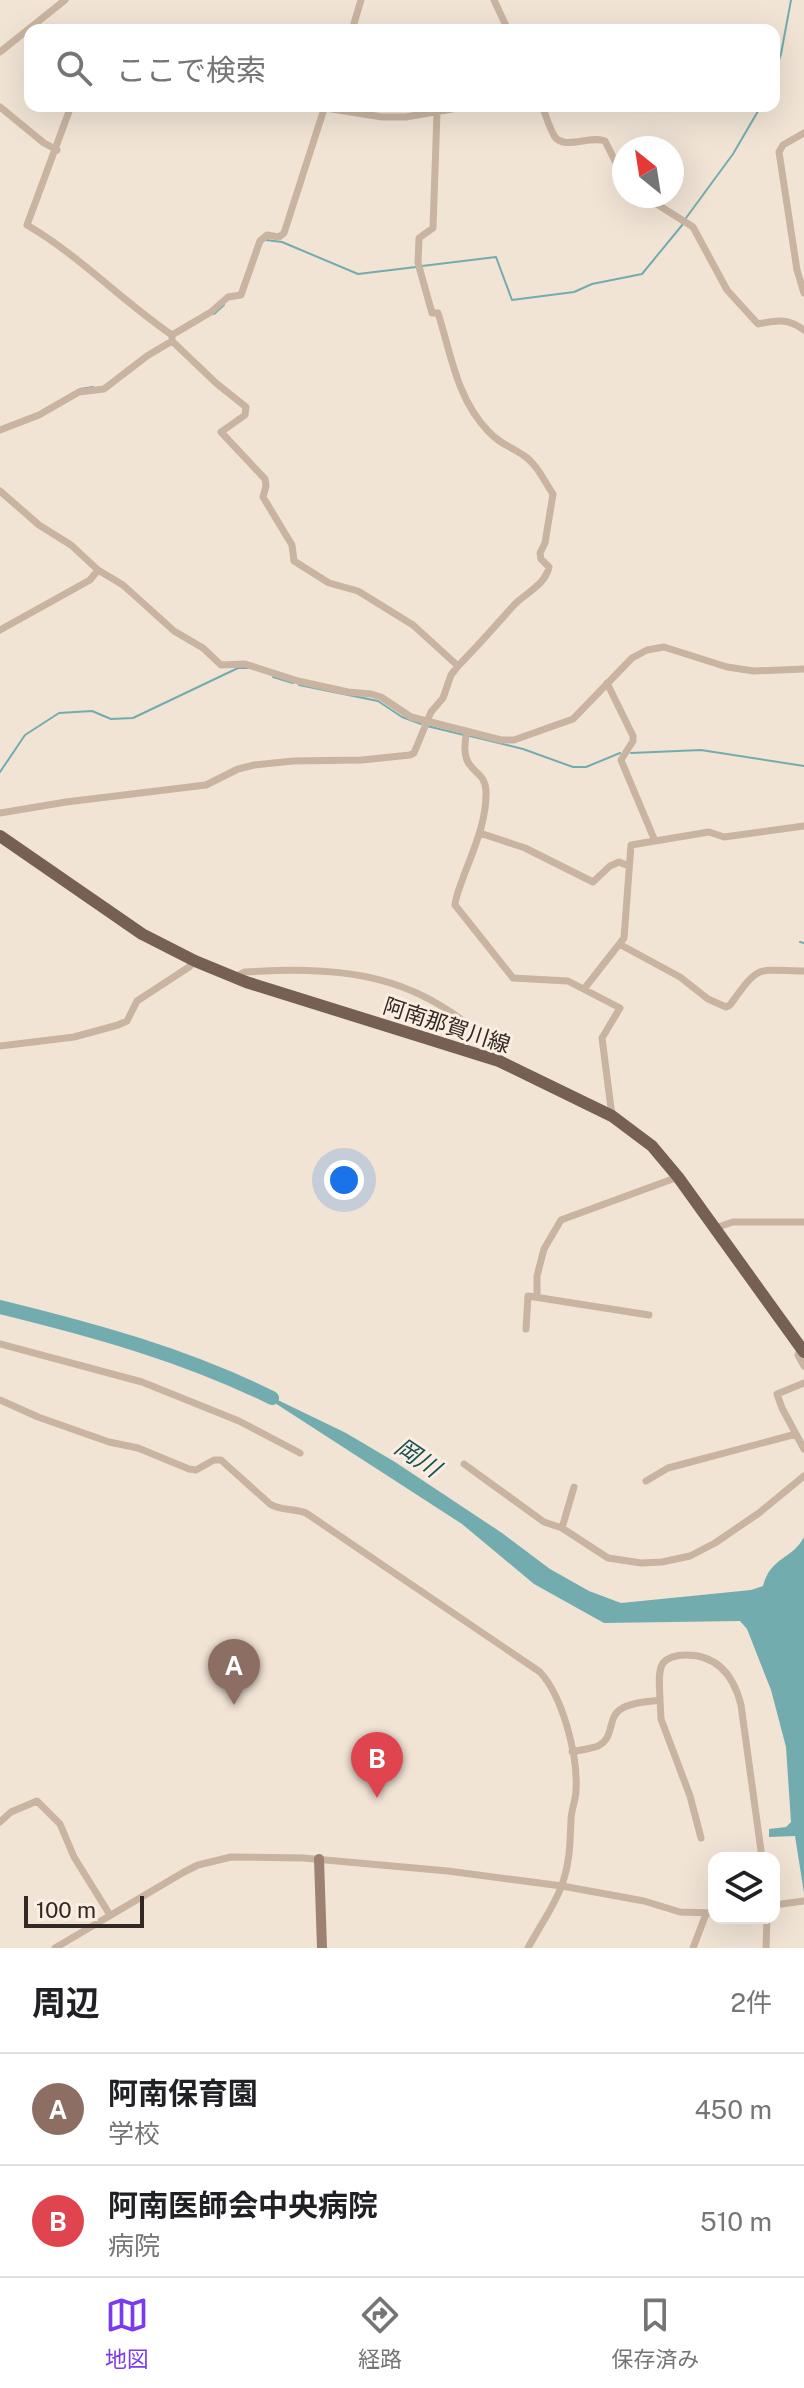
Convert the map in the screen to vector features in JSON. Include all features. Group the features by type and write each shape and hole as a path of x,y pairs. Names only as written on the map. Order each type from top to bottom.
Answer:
{"main road":[{"name":"阿南那賀川線","path":"0,836 142,934 195,961 235,977 499,1061 612,1116 652,1146 678,1177 803,1350"}],"street":[{"path":"39,24 65,0"},
{"path":"354,24 361,0"},
{"path":"494,0 505,24"},
{"path":"0,52 24,37"},
{"path":"0,107 57,150"},
{"path":"69,112 27,225 125,297 172,338 216,383 246,407 245,415 221,432 265,479 263,497 292,545 294,561 329,583 358,591 413,625 458,666"},
{"path":"0,430 39,415 86,390 104,389 228,297 241,295 260,241 267,235 279,237 284,233 323,112"},
{"path":"354,112 382,117 442,112"},
{"path":"545,112 556,139 563,143 599,139 605,141 612,155"},
{"path":"0,813 206,785 238,769 254,765 410,755 414,753 431,712 443,698 451,675 517,602 535,589 548,573 549,567 541,559 540,553 545,543 553,494 534,465 520,453 505,447 472,412 461,392 438,313 432,313 418,263 419,238 433,228 437,113"},
{"path":"804,133 783,145 779,152 797,270 804,293"},
{"path":"663,208 693,227 727,290 758,324 782,319 804,330"},
{"path":"0,491 221,665 245,664 298,681 371,694 427,724 466,734 514,740 564,725 632,658 647,650 664,647 727,667 754,671 804,669"},
{"path":"0,630 90,580 98,570"},
{"path":"607,683 633,736 621,760 655,841"},
{"path":"466,734 463,754 485,784 486,792 480,833 455,905 513,978 558,979 620,1008 602,1038 612,1116"},
{"path":"584,989 624,938 631,845 709,832 724,837 804,826"},
{"path":"480,833 525,848 593,882 610,866 619,862 629,866"},
{"path":"621,945 680,977 708,999 726,1007 759,970 804,971"},
{"path":"0,1046 74,1037 118,1025 127,1021 137,1001 195,961"},
{"path":"235,977 245,972 313,969 400,984 466,1023 488,1042 498,1054 499,1061"},
{"path":"537,1297 537,1276 544,1249 561,1220 678,1177"},
{"path":"715,1228 733,1222 804,1222"},
{"path":"526,1329 528,1296 649,1315"},
{"path":"0,1344 142,1382 239,1421 300,1453"},
{"path":"803,1350 798,1355 804,1366"},
{"path":"804,1383 777,1394 804,1449"},
{"path":"0,1400 38,1417 109,1442 138,1448 189,1469 200,1468 214,1460 226,1462 277,1509 296,1509 306,1513 542,1674 563,1716 572,1752 576,1789 568,1863 562,1886 528,1948"},
{"path":"646,1481 668,1468 796,1434"},
{"path":"464,1464 544,1522 562,1528 608,1558 641,1563 690,1556 715,1543 759,1513 804,1476"},
{"path":"562,1528 574,1487"},
{"path":"701,1838 690,1796 661,1719 663,1663 680,1655 703,1657 717,1664 737,1688 761,1852"},
{"path":"572,1752 598,1746 605,1741 615,1715 621,1709 660,1700"},
{"path":"0,1822 11,1812 37,1801 60,1824 74,1857 110,1915"},
{"path":"55,1948 184,1872 209,1862 243,1856 319,1859 448,1871 562,1886 644,1901 680,1912 708,1913"},
{"path":"319,1859 322,1948"},
{"path":"780,1904 804,1901"},
{"path":"693,1948 708,1917"},
{"path":"766,1948 767,1924"}],"water":[{"path":"247,1385 346,1433 502,1533 550,1569 589,1591 621,1603 751,1590 763,1586 776,1563 794,1550 804,1537 804,1893 795,1836 769,1837 769,1829 786,1827 791,1822 786,1747 771,1690 747,1629 740,1621 604,1623 534,1584 462,1524"}],"waterway":[{"path":"780,57 791,0"},
{"path":"686,218 733,154 758,112"},
{"path":"422,266 496,257 512,300 574,292 592,284 642,274 683,224"},
{"path":"266,240 282,242 358,274 416,267"},
{"path":"214,314 224,305"},
{"path":"80,389 93,387"},
{"path":"0,772 25,735 59,713 92,711 111,719 133,718 238,668 248,668"},
{"path":"273,677 293,683"},
{"path":"299,685 378,701 402,717 421,724"},
{"path":"427,726 464,735"},
{"path":"470,736 523,749 573,767 586,767 620,753"},
{"path":"631,753 701,750 804,766"},
{"path":"800,942 804,943"},
{"name":"岡川","path":"0,1307 139,1345 206,1369 272,1398"}],"place":[{"name":"阿南保育園","path":"234,1705"},
{"name":"阿南医師会中央病院","path":"377,1798"}]}
